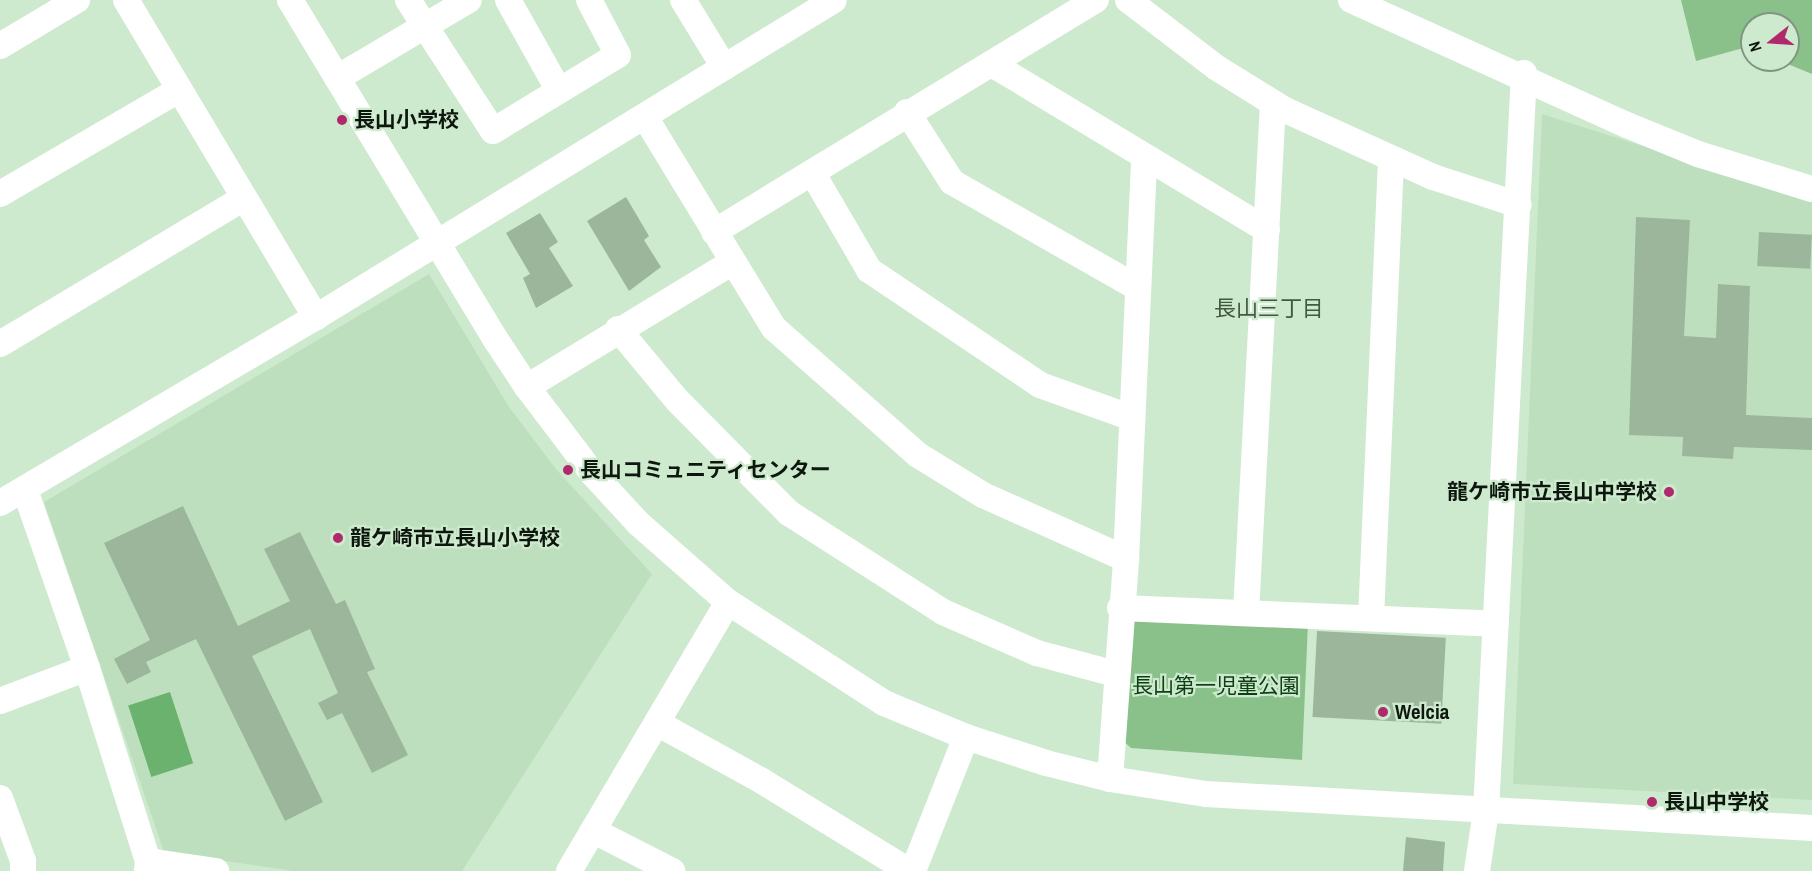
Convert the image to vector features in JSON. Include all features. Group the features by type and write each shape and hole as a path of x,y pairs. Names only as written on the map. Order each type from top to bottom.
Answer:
{"street":[{"path":"0,46 77,0"},
{"path":"126,0 316,317"},
{"path":"290,0 436,242 527,387 593,474 638,524 728,602 884,703 966,737 1110,779 1246,798 1812,828"},
{"path":"408,0 423,27 493,131 618,55 588,0"},
{"path":"337,78 468,0"},
{"path":"507,0 559,91"},
{"path":"683,0 724,67"},
{"path":"0,503 316,317 834,0"},
{"path":"714,232 813,174 907,112 992,64 1096,0"},
{"path":"1128,0 1217,68 1273,103 1392,160 1519,205"},
{"path":"1352,0 1698,154 1812,189"},
{"path":"992,64 1266,230"},
{"path":"1478,871 1486,811 1524,77"},
{"path":"0,194 179,90"},
{"path":"1246,613 1273,103"},
{"path":"907,112 952,182 1138,288"},
{"path":"645,117 731,263 774,328 918,455 983,495 1126,560"},
{"path":"1110,779 1120,608 1126,560 1144,156"},
{"path":"1371,618 1392,160"},
{"path":"813,174 869,270 1040,385 1132,418"},
{"path":"0,344 244,198"},
{"path":"527,387 618,329 731,263"},
{"path":"618,329 677,400 789,513 943,612 1036,653 1116,674"},
{"path":"25,490 87,668 147,866 216,871"},
{"path":"569,871 728,602"},
{"path":"1120,608 1496,624"},
{"path":"0,701 87,668"},
{"path":"657,723 762,781 911,871 966,737"},
{"path":"0,798 15,863"},
{"path":"594,831 670,870"}],"shaded area":[{"name":"龍ケ崎市立長山中学校","path":"1542,114 1812,200 1812,800 1513,784"},
{"name":"龍ケ崎市立長山小学校","path":"429,274 509,407 556,469 652,574 462,871 293,871 164,852 44,502"},
{"path":"170,692 193,763 151,777 128,706"}],"green space":[{"path":"1681,0 1812,0 1812,74 1800,69 1800,12 1740,12 1740,49 1696,61"},
{"name":"長山第一児童公園","path":"1125,613 1308,623 1302,760 1131,748 1121,739"}],"building":[{"path":"626,197 649,236 644,240 661,267 629,291 587,221"},
{"path":"540,213 558,242 549,248 573,286 536,308 523,278 530,274 506,233"},
{"path":"1636,217 1690,220 1684,336 1716,338 1718,284 1750,286 1746,415 1812,418 1812,450 1734,447 1733,459 1682,456 1683,437 1629,435"},
{"path":"1759,232 1812,235 1810,269 1757,266"},
{"path":"183,506 238,626 290,601 264,549 300,532 336,604 345,600 375,669 367,672 408,755 372,773 342,713 327,720 318,703 338,693 310,629 252,656 323,802 285,821 196,639 146,662 151,672 127,684 114,659 150,640 104,543"},
{"path":"1317,631 1446,638 1441,724 1312,717"},
{"path":"1406,837 1445,842 1443,871 1403,871"}],"place":[{"name":"長山小学校","path":"342,120"},
{"name":"長山コミュニティセンター","path":"568,470"},
{"name":"龍ケ崎市立長山中学校","path":"1669,492"},
{"name":"龍ケ崎市立長山小学校","path":"338,538"},
{"name":"Welcia","path":"1383,712"},
{"name":"長山中学校","path":"1652,802"}],"district":[{"name":"長山三丁目","path":"1269,309"}]}
